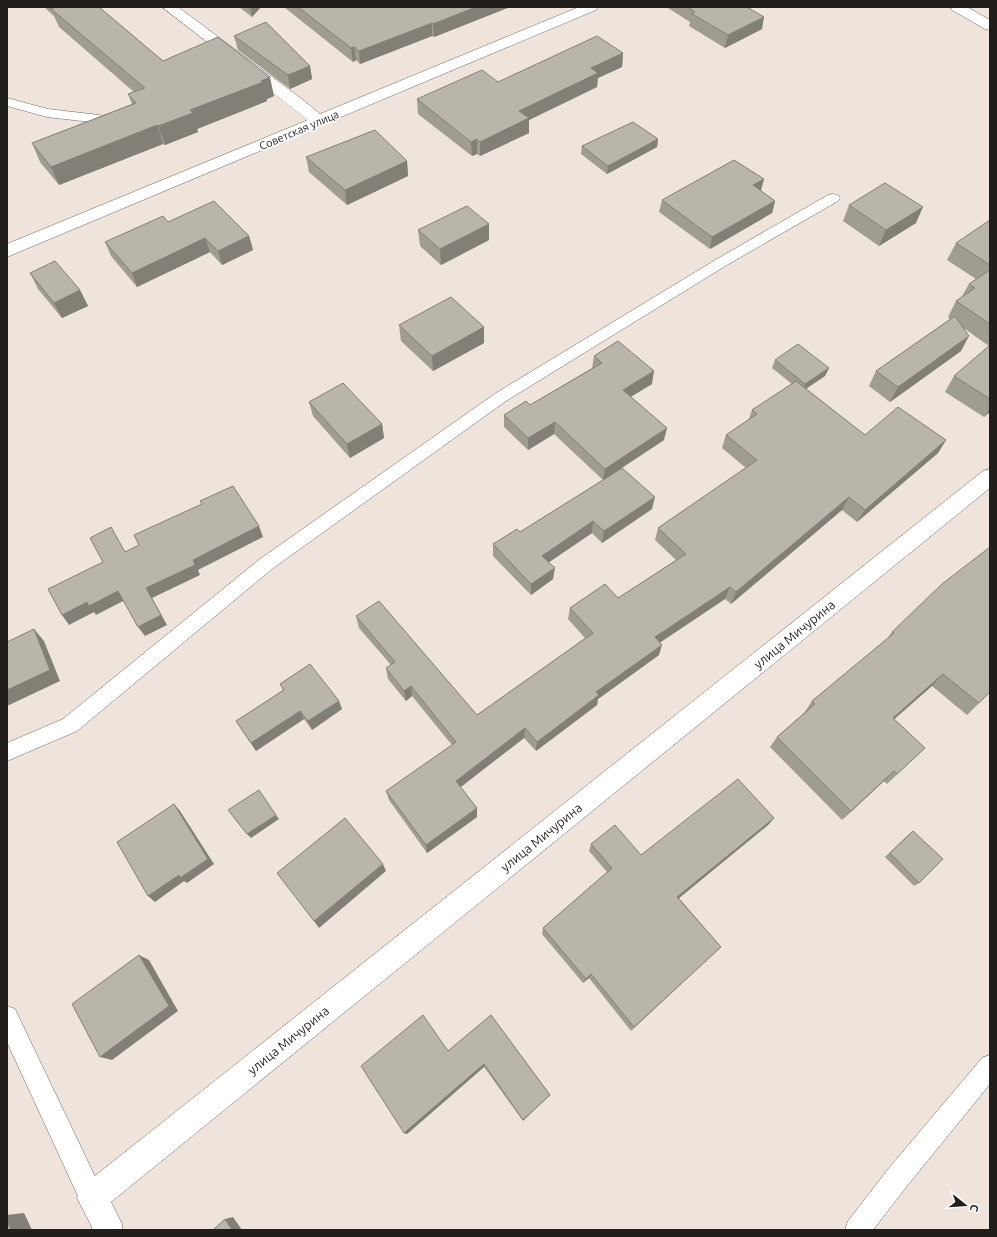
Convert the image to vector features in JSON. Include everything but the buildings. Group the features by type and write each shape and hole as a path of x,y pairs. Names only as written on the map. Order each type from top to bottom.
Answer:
{"street":[{"path":"169,7 298,103 319,121"},
{"name":"Советская улица","path":"7,251 591,7"},
{"path":"957,7 990,26"},
{"name":"улица Мичурина","path":"92,1198 990,476"},
{"path":"92,1198 105,1228"}],"lane":[{"path":"7,102 47,113 98,119"},
{"path":"7,752 70,725 266,564 502,397 722,262 833,198"},
{"path":"7,1017 92,1198"},
{"path":"856,1230 990,1066"}]}
